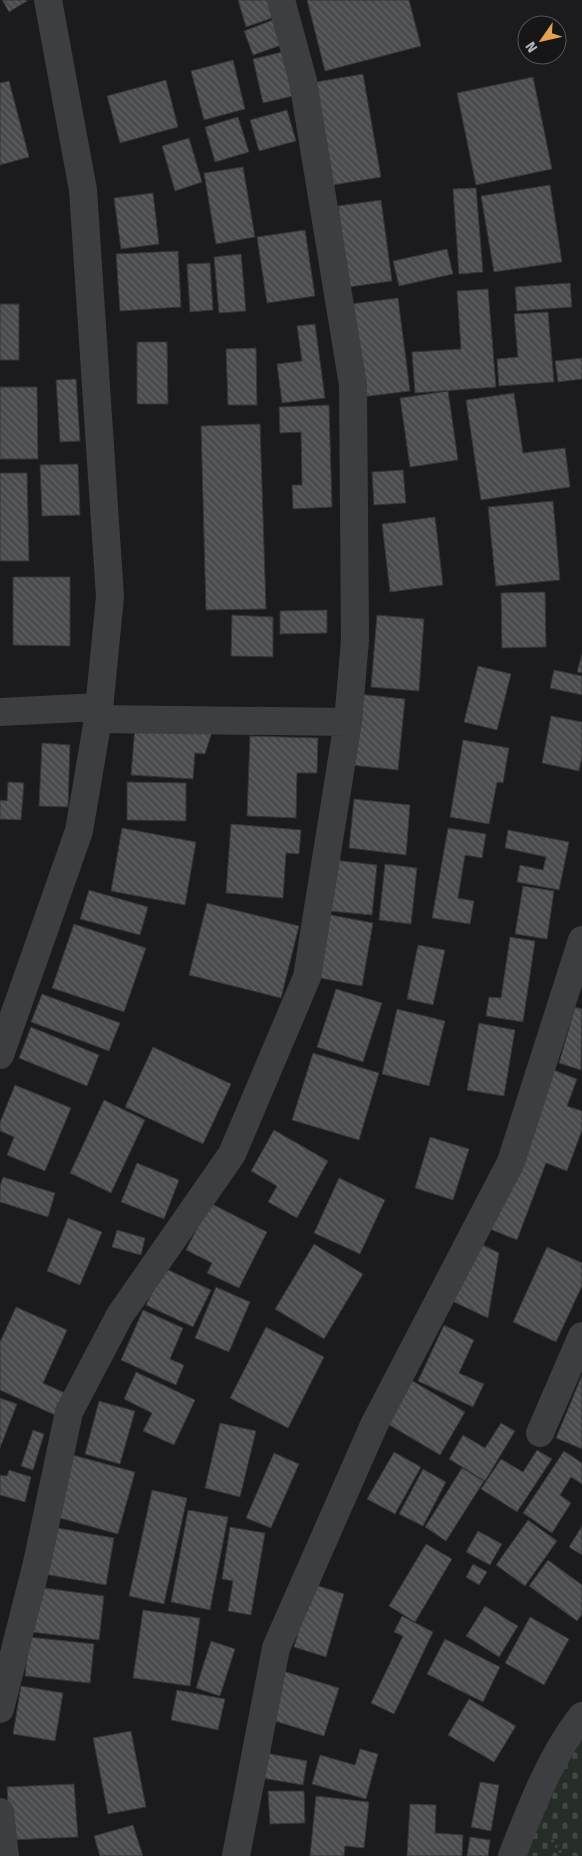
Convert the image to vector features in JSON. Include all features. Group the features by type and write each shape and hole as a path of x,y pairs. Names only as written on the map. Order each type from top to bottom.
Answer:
{"street":[{"path":"0,1055 79,831 98,713 110,597 84,200 48,0"},
{"path":"0,1709 37,1563 69,1412 120,1314 232,1154 307,977 348,722 355,640 353,385 304,82 281,0"},
{"path":"0,712 98,713 348,722"},
{"path":"236,1856 276,1648 374,1425 512,1162 582,940"},
{"path":"540,1433 582,1336"},
{"path":"512,1856 549,1771 573,1727 582,1716"},
{"path":"0,1812 5,1856"}],"green space":[{"path":"582,1716 582,1856 512,1856"}],"building":[{"path":"2,0 27,0 27,1 9,12"},
{"path":"238,0 269,0 275,17 246,27"},
{"path":"307,0 409,0 421,46 325,71"},
{"path":"278,18 287,43 253,55 244,31"},
{"path":"282,52 293,96 263,103 253,59"},
{"path":"233,60 245,109 204,120 191,71"},
{"path":"363,74 381,177 333,185 316,82"},
{"path":"533,77 552,169 476,185 457,93"},
{"path":"166,80 178,127 120,143 107,96"},
{"path":"9,81 29,157 0,165 0,83"},
{"path":"287,110 296,141 259,151 250,120"},
{"path":"238,117 249,152 215,162 205,127"},
{"path":"189,138 202,182 175,191 162,146"},
{"path":"243,167 255,237 216,244 204,173"},
{"path":"550,185 562,262 494,272 481,196"},
{"path":"476,188 483,272 459,274 453,189"},
{"path":"153,193 159,244 121,249 114,198"},
{"path":"381,200 392,281 349,287 338,206"},
{"path":"305,230 315,296 267,303 257,237"},
{"path":"447,249 453,274 399,286 393,261"},
{"path":"178,251 181,307 120,311 116,254"},
{"path":"241,254 246,311 219,313 214,257"},
{"path":"210,263 213,310 190,312 187,264"},
{"path":"570,283 572,307 517,311 515,287"},
{"path":"488,289 496,387 415,393 412,352 461,349 457,291"},
{"path":"398,298 410,391 362,397 350,304"},
{"path":"0,304 19,304 19,360 0,360"},
{"path":"548,312 554,382 499,386 497,359 518,357 514,314"},
{"path":"315,324 325,398 282,403 277,364 302,361 297,326"},
{"path":"137,342 167,342 168,404 137,404"},
{"path":"256,348 257,405 228,405 226,349"},
{"path":"582,358 582,379 558,382 555,361"},
{"path":"76,379 80,441 60,442 56,380"},
{"path":"0,387 37,387 38,459 0,459"},
{"path":"448,391 458,460 410,467 400,398"},
{"path":"514,393 523,453 565,448 570,487 481,500 466,400"},
{"path":"329,405 332,507 293,509 292,485 302,485 301,432 280,433 279,407"},
{"path":"260,424 266,609 206,610 201,426"},
{"path":"78,464 80,515 42,516 40,465"},
{"path":"403,470 406,503 374,505 372,472"},
{"path":"0,473 27,473 29,561 0,561"},
{"path":"553,501 560,580 496,586 488,507"},
{"path":"435,517 443,585 390,592 382,524"},
{"path":"13,577 70,577 70,646 13,645"},
{"path":"545,592 546,647 502,648 501,593"},
{"path":"327,610 327,633 280,634 280,611"},
{"path":"232,615 273,617 273,657 231,656"},
{"path":"377,615 424,619 419,691 371,687"},
{"path":"582,654 582,673 577,672"},
{"path":"478,666 511,674 497,730 464,722"},
{"path":"554,670 582,676 582,695 550,688"},
{"path":"358,694 405,699 398,770 351,765"},
{"path":"551,716 582,722 582,757 579,771 542,763"},
{"path":"135,726 212,732 205,754 195,753 193,779 131,775"},
{"path":"250,736 318,738 317,773 297,773 296,818 247,816"},
{"path":"463,740 509,748 503,783 497,782 489,824 450,817"},
{"path":"42,743 70,745 68,807 39,806"},
{"path":"8,782 24,783 21,820 0,819 0,800 7,801"},
{"path":"127,782 186,783 186,821 127,820"},
{"path":"354,799 410,805 406,855 349,848"},
{"path":"231,824 301,830 299,854 286,853 283,898 226,893"},
{"path":"122,828 196,842 185,905 111,891"},
{"path":"448,828 486,834 482,858 465,855 458,898 474,901 470,924 432,918"},
{"path":"508,830 569,842 559,890 517,882 520,865 543,870 546,857 505,848"},
{"path":"334,860 377,865 372,915 330,911"},
{"path":"385,864 417,868 411,924 379,920"},
{"path":"523,886 554,891 547,939 515,934"},
{"path":"89,890 148,907 140,935 80,919"},
{"path":"207,903 299,926 281,998 189,975"},
{"path":"326,914 373,923 362,986 315,977"},
{"path":"74,924 146,948 124,1012 52,988"},
{"path":"510,937 535,941 523,1022 486,1016 489,997 501,998"},
{"path":"418,945 445,950 433,1005 407,999"},
{"path":"336,989 382,1003 363,1062 317,1047"},
{"path":"42,994 120,1023 109,1051 31,1022"},
{"path":"575,1007 582,1009 581,1070 559,1063"},
{"path":"397,1009 445,1021 429,1086 382,1074"},
{"path":"479,1023 515,1030 504,1096 467,1090"},
{"path":"31,1027 99,1055 87,1086 19,1058"},
{"path":"153,1047 231,1084 203,1144 125,1107"},
{"path":"313,1053 379,1073 359,1140 292,1120"},
{"path":"551,1069 577,1079 567,1106 582,1111 582,1130 567,1171 546,1163 517,1240 490,1229"},
{"path":"15,1085 71,1108 45,1171 7,1155 14,1137 0,1131 0,1122"},
{"path":"104,1100 145,1120 111,1193 70,1173"},
{"path":"274,1130 328,1161 297,1218 268,1202 277,1186 251,1171"},
{"path":"430,1137 469,1149 453,1200 415,1188"},
{"path":"137,1163 179,1180 164,1219 121,1202"},
{"path":"3,1177 55,1193 48,1217 0,1202 0,1186"},
{"path":"339,1178 385,1200 360,1254 314,1233"},
{"path":"210,1203 267,1232 239,1288 207,1273 212,1263 186,1250"},
{"path":"68,1218 102,1232 80,1285 47,1271"},
{"path":"117,1230 145,1238 141,1255 112,1247"},
{"path":"479,1243 499,1253 488,1318 452,1301"},
{"path":"314,1244 363,1274 324,1339 275,1309"},
{"path":"547,1247 582,1263 582,1286 556,1342 513,1322"},
{"path":"164,1268 211,1290 193,1327 146,1305"},
{"path":"216,1287 250,1302 229,1352 195,1338"},
{"path":"16,1307 67,1330 43,1383 67,1394 57,1416 0,1390 0,1342"},
{"path":"143,1310 183,1328 170,1359 184,1365 176,1385 121,1360"},
{"path":"444,1325 474,1340 459,1373 484,1384 473,1407 418,1381"},
{"path":"266,1327 324,1357 288,1428 230,1398"},
{"path":"136,1372 195,1400 174,1445 143,1431 152,1413 124,1399"},
{"path":"582,1375 582,1449 556,1438"},
{"path":"411,1380 465,1412 440,1455 386,1423"},
{"path":"0,1398 17,1404 0,1448"},
{"path":"99,1401 135,1411 120,1464 85,1454"},
{"path":"220,1423 256,1431 240,1497 205,1488"},
{"path":"501,1423 515,1431 485,1481 449,1459 463,1435 485,1448"},
{"path":"33,1430 44,1434 33,1470 21,1466"},
{"path":"537,1450 552,1459 517,1512 481,1489 501,1459 523,1472"},
{"path":"564,1451 582,1463 582,1484 571,1477 560,1495 571,1503 552,1533 523,1513"},
{"path":"394,1452 421,1467 395,1514 367,1499"},
{"path":"274,1453 299,1464 271,1528 246,1518"},
{"path":"73,1455 135,1472 118,1534 56,1517"},
{"path":"462,1468 484,1481 446,1541 425,1527"},
{"path":"423,1469 446,1482 423,1526 399,1514"},
{"path":"9,1470 31,1477 25,1502 0,1495 0,1475 7,1476"},
{"path":"152,1490 187,1498 164,1604 129,1596"},
{"path":"188,1510 228,1517 210,1610 171,1602"},
{"path":"528,1520 557,1541 525,1586 496,1565"},
{"path":"582,1526 582,1555 569,1547"},
{"path":"52,1527 114,1538 106,1585 44,1574"},
{"path":"230,1527 265,1533 251,1615 228,1611 233,1581 222,1579"},
{"path":"478,1531 502,1544 490,1565 466,1552"},
{"path":"426,1544 452,1559 415,1622 389,1606"},
{"path":"548,1560 582,1585 582,1614 577,1621 529,1586"},
{"path":"473,1564 487,1572 479,1585 466,1577"},
{"path":"312,1584 344,1594 326,1657 294,1647"},
{"path":"37,1587 104,1596 99,1640 31,1632"},
{"path":"485,1606 518,1626 499,1657 466,1636"},
{"path":"143,1610 200,1618 190,1686 133,1678"},
{"path":"402,1616 433,1632 394,1714 371,1703 403,1636 394,1632"},
{"path":"530,1617 569,1639 544,1685 505,1663"},
{"path":"29,1637 94,1644 90,1683 25,1676"},
{"path":"445,1639 500,1667 483,1702 427,1674"},
{"path":"211,1641 235,1649 220,1696 196,1688"},
{"path":"283,1671 339,1688 324,1736 268,1719"},
{"path":"21,1686 63,1693 55,1741 13,1734"},
{"path":"177,1690 225,1699 218,1730 171,1720"},
{"path":"469,1699 516,1726 494,1762 448,1735"},
{"path":"131,1731 146,1807 108,1814 93,1738"},
{"path":"360,1749 378,1754 366,1799 312,1784 320,1755 355,1765"},
{"path":"266,1753 307,1761 303,1785 262,1778"},
{"path":"480,1782 499,1785 491,1831 471,1827"},
{"path":"74,1784 78,1837 10,1840 7,1787"},
{"path":"268,1791 304,1791 305,1823 270,1824"},
{"path":"316,1796 369,1802 364,1848 345,1846 344,1856 310,1856"},
{"path":"410,1804 436,1805 435,1833 463,1835 462,1856 407,1856"},
{"path":"133,1825 143,1856 100,1856 94,1836"},
{"path":"470,1837 490,1840 488,1856 467,1856"}]}
